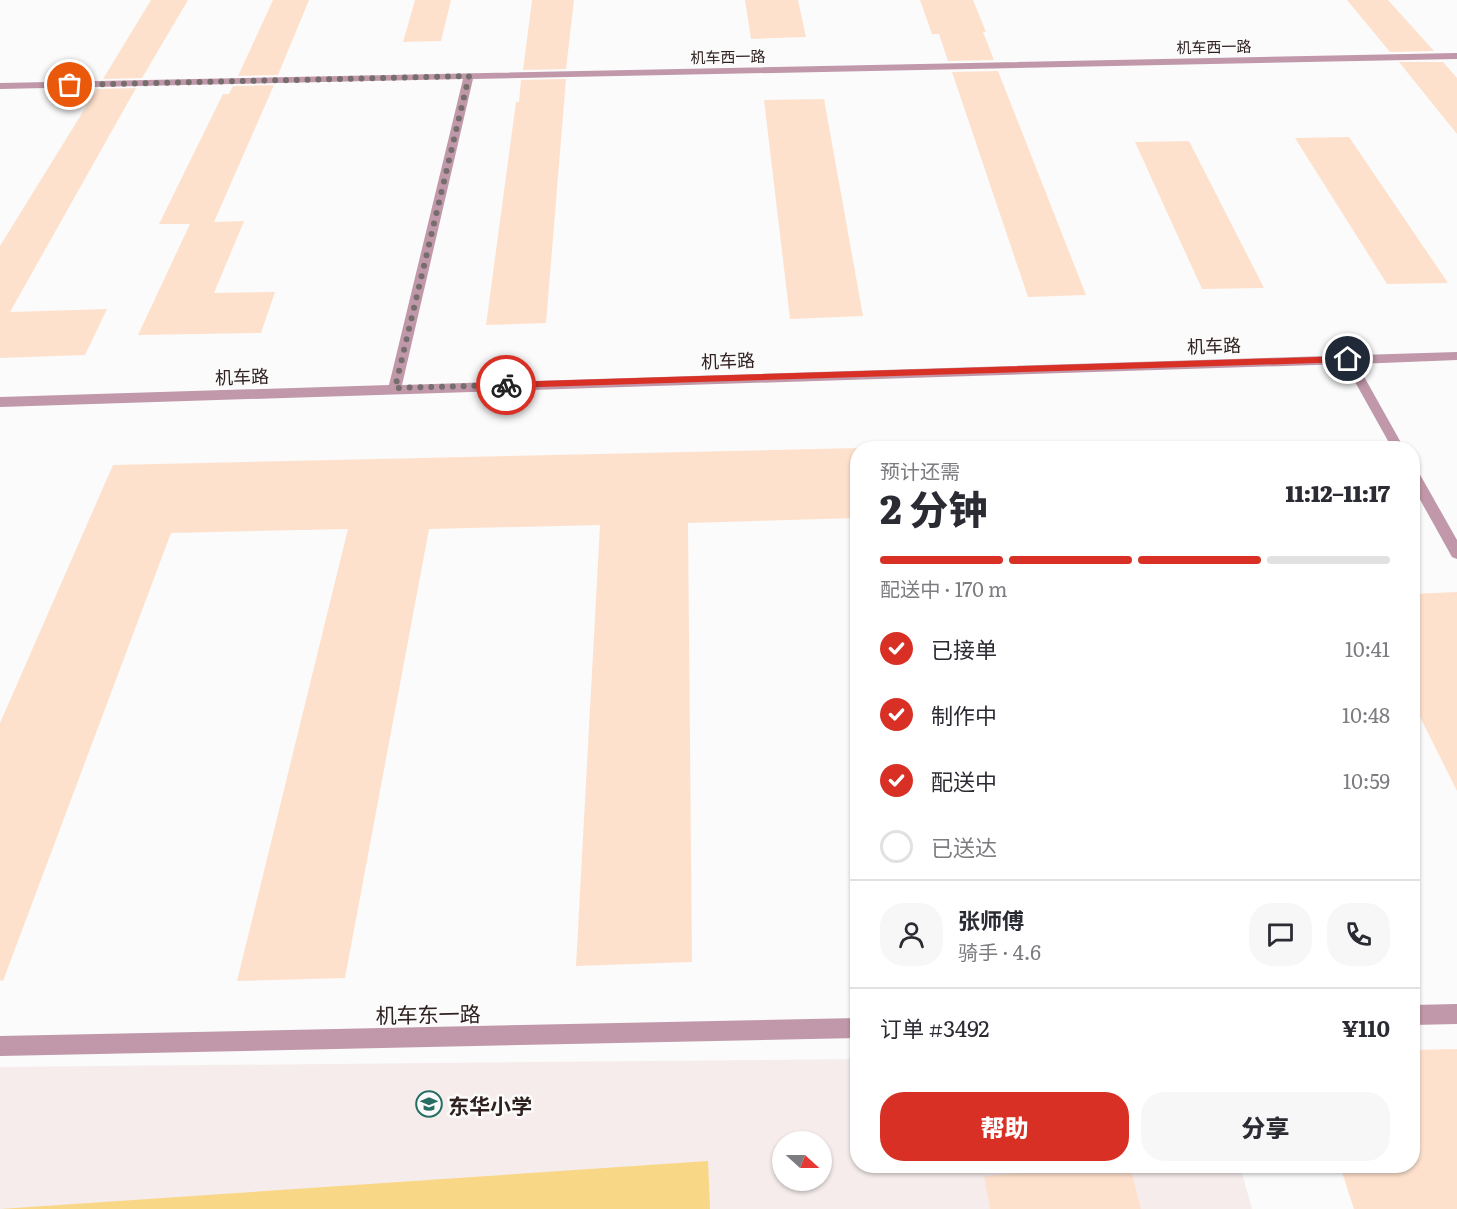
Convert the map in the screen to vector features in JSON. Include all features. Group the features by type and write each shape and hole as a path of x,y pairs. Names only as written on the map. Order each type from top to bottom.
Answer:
{"street":[{"name":"机车西一路","path":"0,86 1457,56"},
{"path":"395,388 469,76"},
{"name":"机车路","path":"0,402 1457,356"},
{"path":"1348,359 1394,441"},
{"path":"1420,487 1457,553"},
{"path":"1420,1016 1457,1014"},
{"name":"机车东一路","path":"0,1046 850,1028"}],"shaded area":[{"name":"东华小学","path":"850,1059 850,1173 1242,1173 1252,1209 0,1209 0,1067"},
{"path":"708,1161 710,1209 0,1209"}],"building":[{"path":"151,0 188,0 142,78 103,79"},
{"path":"273,0 309,0 278,75 238,76"},
{"path":"415,0 451,0 441,41 403,42"},
{"path":"532,0 574,0 566,69 523,70"},
{"path":"745,0 798,0 806,37 751,39"},
{"path":"920,0 973,0 994,60 948,61 939,34 932,34"},
{"path":"1347,0 1388,0 1434,51 1390,52"},
{"path":"1399,62 1443,62 1457,78 1457,134"},
{"path":"998,71 1086,295 1028,297 952,72"},
{"path":"566,79 546,323 486,325 516,102 519,102 521,80"},
{"path":"274,85 214,222 244,221 214,293 275,292 261,333 138,335 190,224 159,224 223,94 229,94 233,86"},
{"path":"136,88 10,312 107,309 85,355 0,358 0,246 97,89"},
{"path":"824,99 863,316 790,319 764,100"},
{"path":"1349,137 1448,283 1387,284 1295,138"},
{"path":"1189,141 1264,288 1202,289 1135,142"},
{"path":"850,448 850,518 688,523 692,962 576,966 600,525 429,529 345,978 237,981 348,529 171,533 3,981 0,980 0,723 113,465"},
{"path":"1457,592 1457,791 1420,717 1420,594"},
{"path":"1457,1049 1457,1209 1354,1209 1342,1173 1420,1173 1420,1050"},
{"path":"1022,1173 1132,1173 1141,1209 990,1209 984,1176"}],"way so far":[{"path":"70,85 469,76 395,388 506,385"}],"place":[{"name":"东华小学","path":"429,1104"}],"route":[{"path":"506,385 1348,359"}]}
